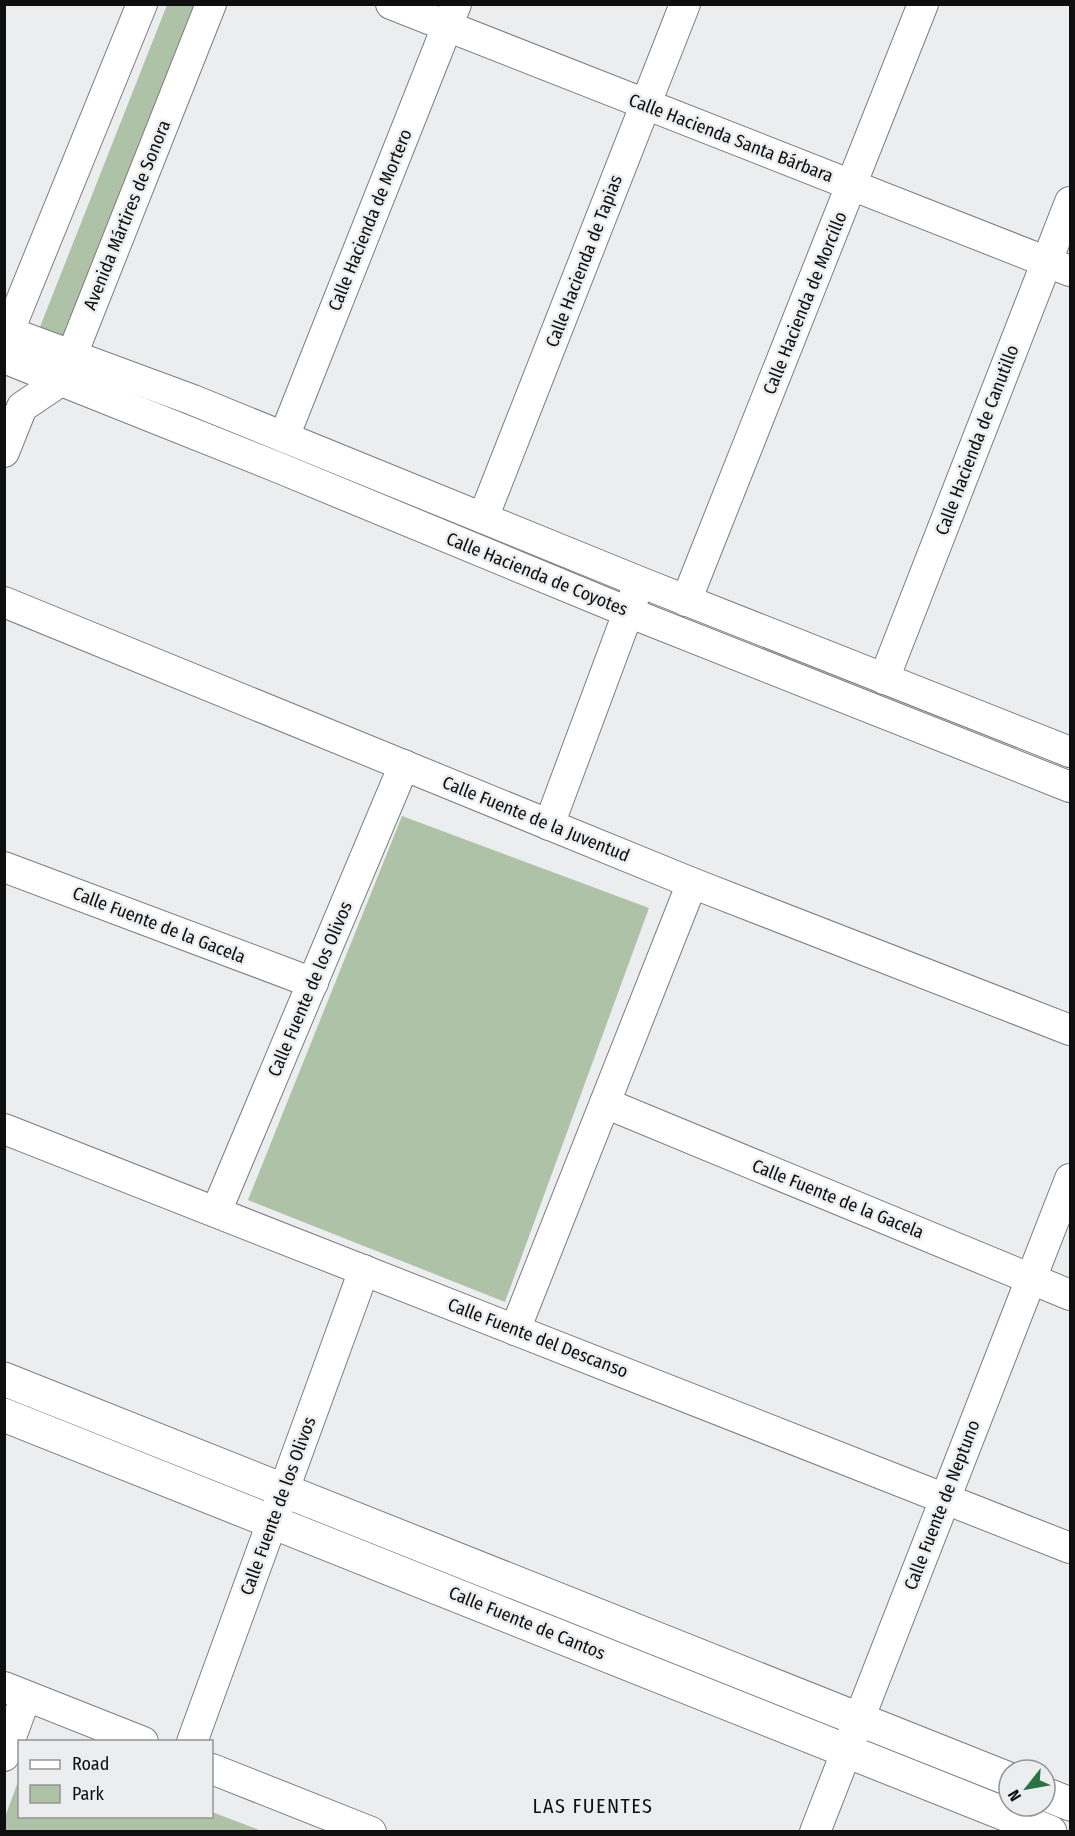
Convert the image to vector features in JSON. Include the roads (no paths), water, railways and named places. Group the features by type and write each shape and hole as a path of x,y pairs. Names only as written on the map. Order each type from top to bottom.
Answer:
{"street":[{"path":"6,341 141,4"},
{"name":"Avenida Mártires de Sonora","path":"67,368 211,4"},
{"name":"Calle Hacienda Santa Bárbara","path":"391,4 452,15 645,104 1059,266"},
{"name":"Calle Hacienda de Tapias","path":"483,518 684,4"},
{"name":"Calle Hacienda de Morcillo","path":"686,601 923,4"},
{"name":"Calle Hacienda de Mortero","path":"284,436 452,15"},
{"name":"Calle Hacienda de Canutillo","path":"884,679 1059,266 1071,202"},
{"name":"Calle Hacienda de Coyotes","path":"6,341 277,467 628,612 1071,787"},
{"path":"4,368 22,407"},
{"path":"4,452 22,407 67,368"},
{"name":"Calle Hacienda de Coyotes","path":"67,368 284,436 686,601 1071,752"},
{"path":"549,825 640,582"},
{"name":"Calle Fuente de la Juventud","path":"4,602 692,883 1071,1030"},
{"name":"Calle Fuente de los Olivos","path":"216,1212 404,765"},
{"name":"Calle Fuente de la Gacela","path":"4,867 313,983"},
{"path":"515,1330 692,883"},
{"name":"Calle Fuente de la Gacela","path":"605,1103 1071,1295"},
{"name":"Calle Fuente del Descanso","path":"4,1129 1071,1548"},
{"name":"Calle Fuente de Neptuno","path":"814,1832 1071,1179"},
{"name":"Calle Fuente de los Olivos","path":"193,1740 364,1270"},
{"name":"Calle Fuente de Cantos","path":"4,1379 997,1774"},
{"name":"Calle Fuente de Cantos","path":"4,1415 1050,1832"},
{"path":"4,1756 15,1691 138,1740"},
{"path":"213,1769 321,1822 371,1832"}],"district":[{"name":"LAS FUENTES","path":"593,1806"}]}
